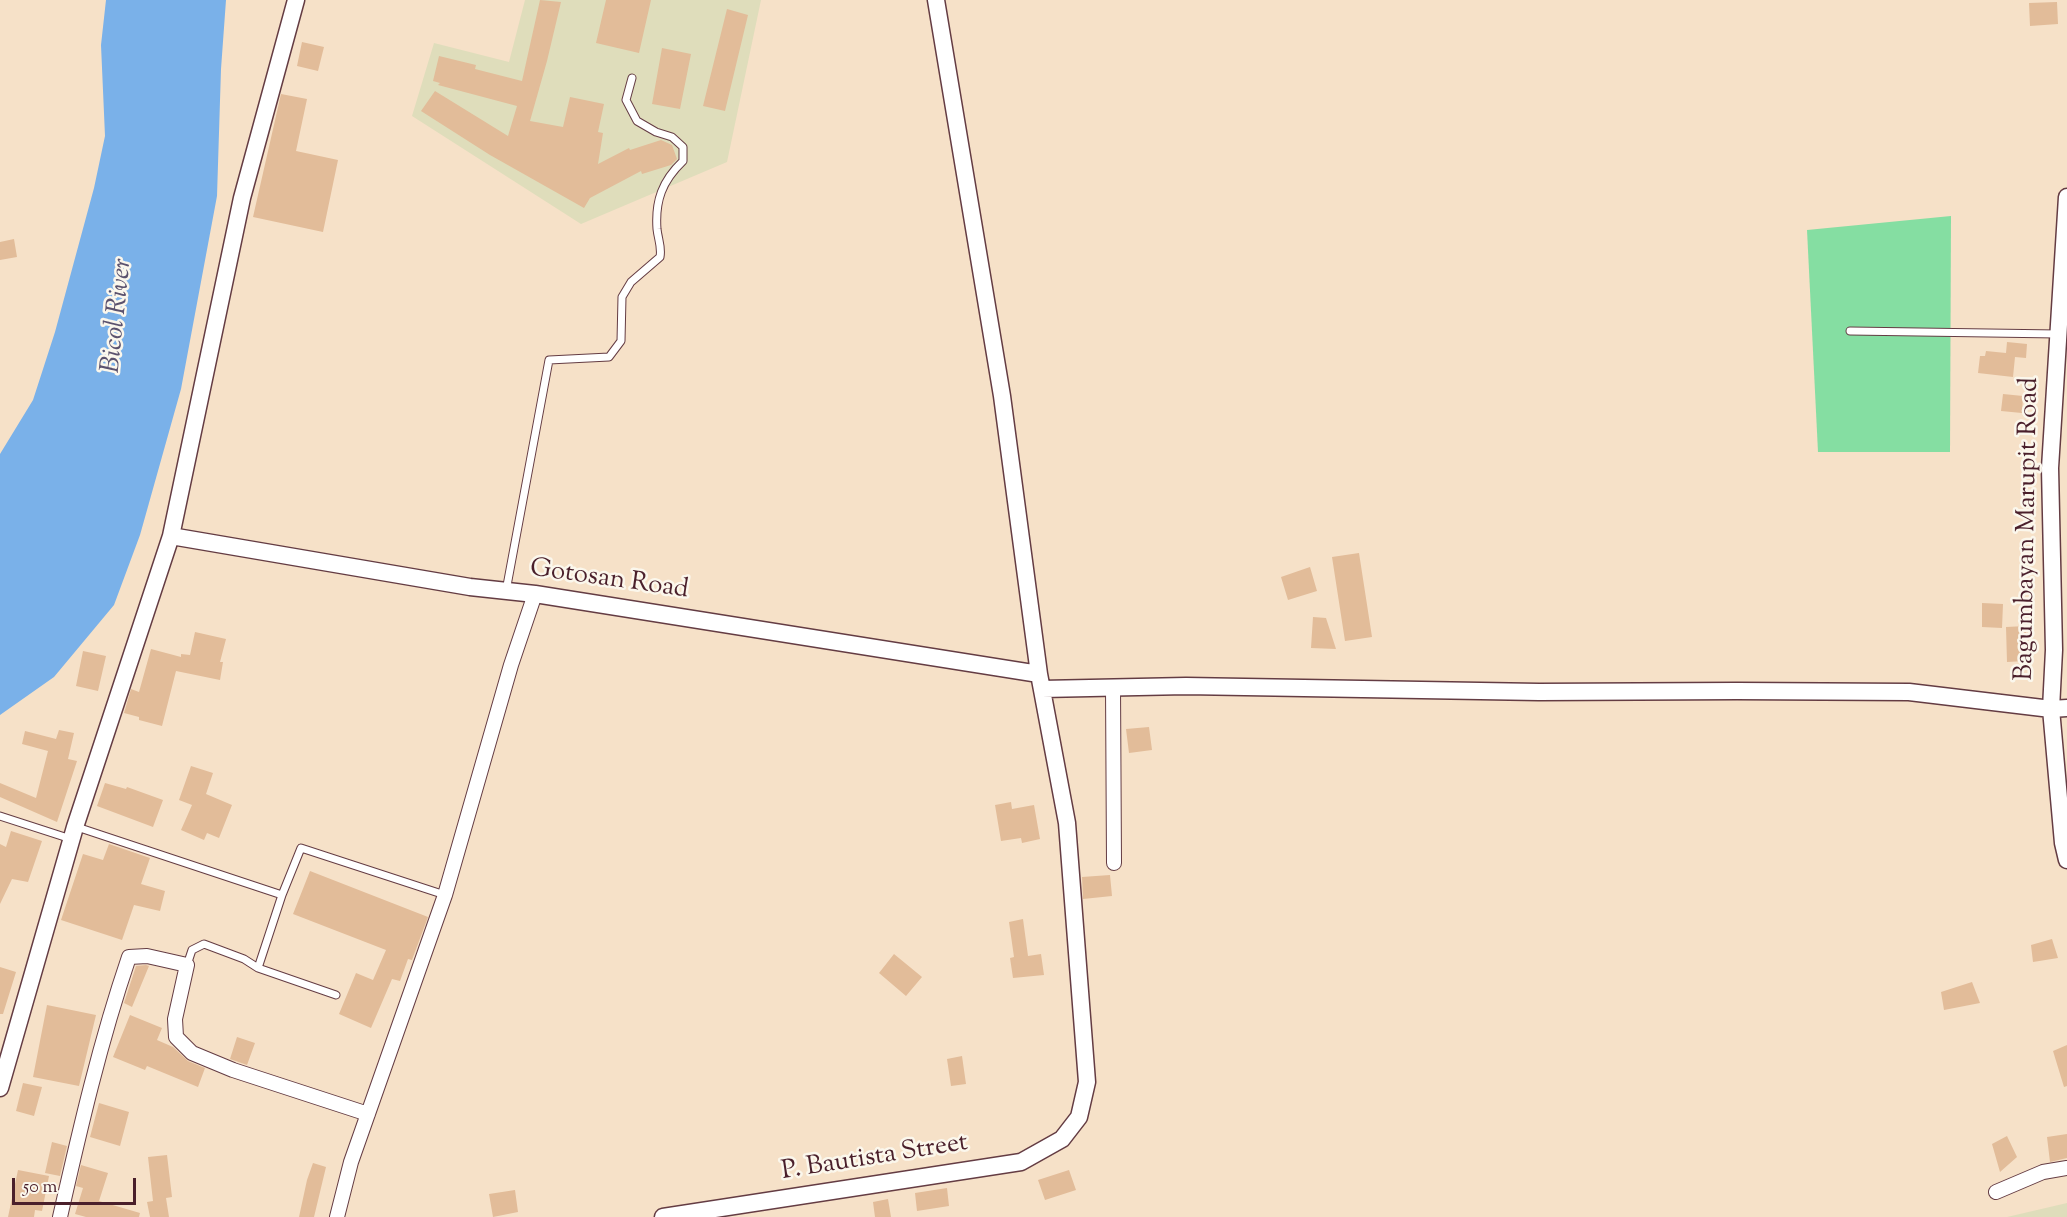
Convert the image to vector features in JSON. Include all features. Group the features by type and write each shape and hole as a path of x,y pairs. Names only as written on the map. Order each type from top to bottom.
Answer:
{"street":[{"path":"0,1088 73,833 171,536 242,198 296,0"},
{"path":"936,0 1002,396 1041,681"},
{"name":"Bagumbayan Marupit Road","path":"2067,197 2050,468 2054,650 2059,708 2063,843 2067,860"},
{"name":"Gotosan Road","path":"171,536 536,594 1041,681 1113,687 1909,693 2059,708"},
{"path":"337,1217 351,1162 445,895 511,665 536,594"},
{"name":"P. Bautista Street","path":"663,1217 1021,1162 1062,1139 1079,1117 1088,1082 1068,823 1041,681"},
{"path":"1113,687 1114,863"},
{"path":"60,1217 108,1018 129,957 147,956 187,966 175,1019 177,1037 192,1053 234,1070 368,1114"},
{"path":"1996,1192 2043,1172 2067,1168"}],"lane":[{"path":"506,591 549,360 609,357 621,341 622,297 630,282 660,257 657,204 672,172 682,160 683,147 672,137 656,132 638,122 626,100 632,78"},
{"path":"1850,331 2059,334"},
{"path":"0,816 73,833 282,895"},
{"path":"258,968 282,895 301,848 445,895"},
{"path":"187,966 192,950 204,944 244,959 258,968 336,995"}],"shaded area":[{"path":"525,0 761,0 727,162 581,224 412,116 434,43 509,62"},
{"path":"2067,1203 2067,1217 2007,1217"}],"green space":[{"path":"1951,216 1950,452 1818,452 1807,230"}],"water":[{"name":"Bicol River","path":"106,0 226,0 221,69 217,196 181,389 140,535 114,605 54,677 0,715 0,454 33,400 55,332 94,188 105,136 101,45"}],"building":[{"path":"540,0 561,2 530,121 563,127 570,97 604,104 598,132 603,133 598,164 629,148 630,150 661,140 672,145 677,159 671,165 642,174 641,171 590,198 584,208 490,155 421,111 435,91 508,136 517,106 438,85 440,83 433,81 439,56 476,65 475,69 522,81"},
{"path":"606,0 651,0 639,53 596,43"},
{"path":"2057,2 2058,24 2030,26 2029,3"},
{"path":"727,9 748,15 725,111 703,106"},
{"path":"302,42 324,47 318,71 297,66"},
{"path":"662,48 691,54 680,109 652,104"},
{"path":"281,94 307,99 296,151 338,160 323,232 253,217"},
{"path":"14,239 17,257 0,260 0,242"},
{"path":"2007,342 2027,344 2026,358 2015,357 2013,377 1978,373 1980,356 1985,356 1986,351 2006,353"},
{"path":"2003,394 2023,396 2022,413 2001,411"},
{"path":"1359,553 1372,637 1345,641 1332,557"},
{"path":"1310,567 1317,591 1288,600 1281,577"},
{"path":"1982,603 2003,604 2002,628 1982,627"},
{"path":"1313,617 1326,618 1336,649 1311,648"},
{"path":"2026,626 2026,661 2007,662 2006,627"},
{"path":"195,632 226,639 220,662 223,662 220,680 176,671 162,726 124,713 131,689 139,692 151,649 181,657 181,654 190,655"},
{"path":"83,651 106,656 98,691 76,686"},
{"path":"1149,727 1152,750 1129,753 1126,729"},
{"path":"59,730 74,733 68,759 77,761 57,822 0,797 0,783 36,798 48,751 22,744 25,731 56,739"},
{"path":"191,766 213,773 206,794 232,805 219,838 207,833 204,840 181,830 192,805 179,800"},
{"path":"105,783 126,789 127,787 163,800 153,827 97,806"},
{"path":"1011,802 1012,809 1034,805 1040,839 1022,843 1021,838 1001,841 995,805"},
{"path":"11,831 42,841 28,882 12,879 0,904 0,844 6,847"},
{"path":"109,844 150,858 141,884 165,891 160,911 134,905 122,940 61,920 83,854 103,860"},
{"path":"310,871 428,917 412,960 408,959 400,981 392,979 371,1028 339,1014 356,973 373,980 386,950 293,914"},
{"path":"1110,875 1112,896 1083,899 1082,877"},
{"path":"1023,919 1028,956 1041,954 1044,975 1013,978 1010,958 1014,957 1009,922"},
{"path":"2052,939 2058,958 2033,962 2031,945"},
{"path":"894,954 922,977 906,996 879,973"},
{"path":"136,966 149,966 132,1007 124,1003"},
{"path":"0,967 16,972 3,1014 0,1014"},
{"path":"1972,982 1980,1003 1944,1010 1941,992"},
{"path":"47,1005 96,1015 79,1086 33,1077"},
{"path":"130,1015 162,1028 157,1040 173,1047 188,1061 205,1068 198,1087 147,1066 145,1070 113,1057"},
{"path":"237,1037 255,1043 247,1065 230,1059"},
{"path":"2067,1045 2067,1086 2064,1087 2053,1051"},
{"path":"962,1056 966,1084 951,1086 947,1059"},
{"path":"23,1083 42,1087 34,1116 16,1111"},
{"path":"99,1103 129,1112 120,1146 90,1137"},
{"path":"2067,1134 2067,1158 2050,1162 2047,1137"},
{"path":"2007,1136 2017,1157 2000,1172 1992,1144"},
{"path":"52,1142 67,1146 60,1176 45,1173"},
{"path":"167,1155 172,1197 166,1198 169,1217 150,1217 147,1202 153,1201 148,1157"},
{"path":"313,1163 326,1167 314,1217 299,1217 307,1180"},
{"path":"81,1165 108,1173 99,1201 140,1213 139,1217 86,1217 75,1214 83,1188 76,1186"},
{"path":"18,1170 49,1176 42,1211 35,1210 34,1217 8,1217"},
{"path":"1069,1170 1076,1190 1045,1200 1038,1180"},
{"path":"947,1188 949,1206 917,1211 915,1193"},
{"path":"515,1190 518,1212 493,1217 489,1194"},
{"path":"888,1199 891,1217 875,1217 873,1202"}]}
